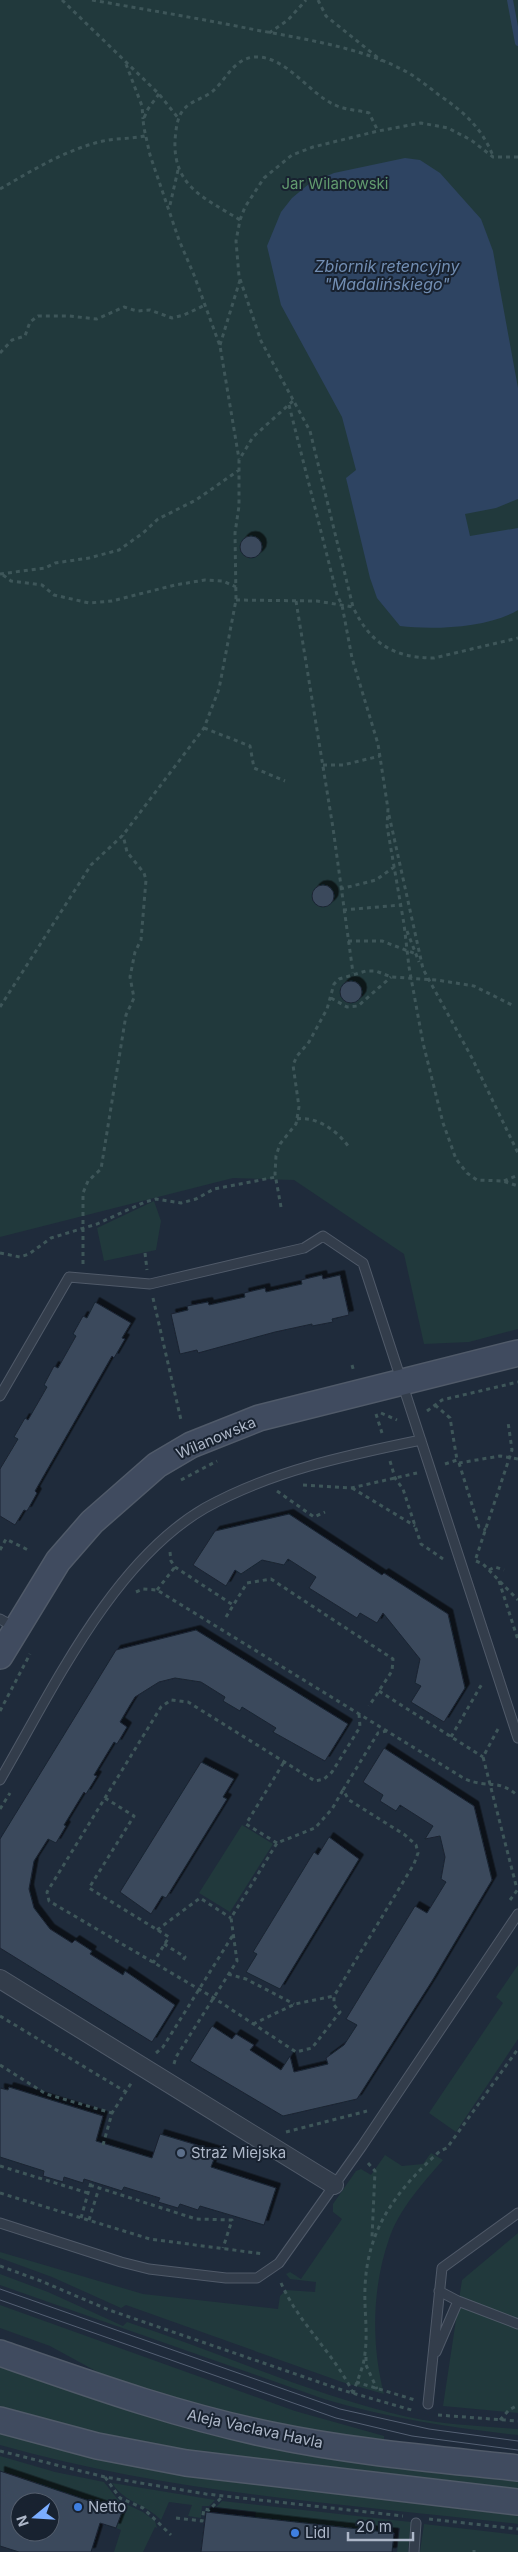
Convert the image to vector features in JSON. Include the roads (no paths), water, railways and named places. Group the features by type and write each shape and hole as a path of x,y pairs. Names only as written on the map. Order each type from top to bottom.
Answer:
{"main road":[{"name":"Wilanowska","path":"0,1656 8,1624 86,1528 157,1465 191,1445 259,1418 518,1353"},
{"name":"Aleja Vaclava Havla","path":"0,2353 97,2387 185,2414 272,2436 384,2453 518,2468"},
{"path":"0,2420 97,2446 186,2463 518,2502"}],"street":[{"path":"0,1979 334,2185"}],"lane":[{"path":"0,1396 69,1277 83,1280 150,1284 304,1248 324,1236 363,1263 518,1738"},
{"path":"0,1780 97,1615 142,1560 170,1534 204,1509 264,1481 386,1447 421,1440"},
{"path":"0,2223 121,2262 149,2268 226,2278 257,2278 279,2263 358,2152 518,1914"},
{"path":"424,2403 432,2359 442,2268 518,2213"},
{"path":"439,2291 458,2301 518,2324"},
{"path":"432,2359 458,2301"},
{"path":"414,2552 416,2523"}],"water":[{"name":"Zbiornik retencyjny \"Madalińskiego\"","path":"405,158 420,160 440,173 481,219 493,251 518,388 518,499 496,508 465,514 470,536 518,528 518,610 492,621 476,624 428,628 400,626 377,598 370,578 346,478 356,470 342,417 281,305 267,246 281,212 292,198 310,183 334,173"}],"waterway":[{"path":"510,0 518,43"}],"tram line":[{"path":"0,2289 340,2409 429,2429 518,2441"},
{"path":"0,2300 336,2418 412,2436 518,2450"}],"place":[{"name":"Straż Miejska","path":"181,2153"},
{"name":"Netto","path":"78,2507"},
{"name":"Lidl","path":"295,2533"}],"park label":[{"name":"Jar Wilanowski","path":"335,184"}]}
